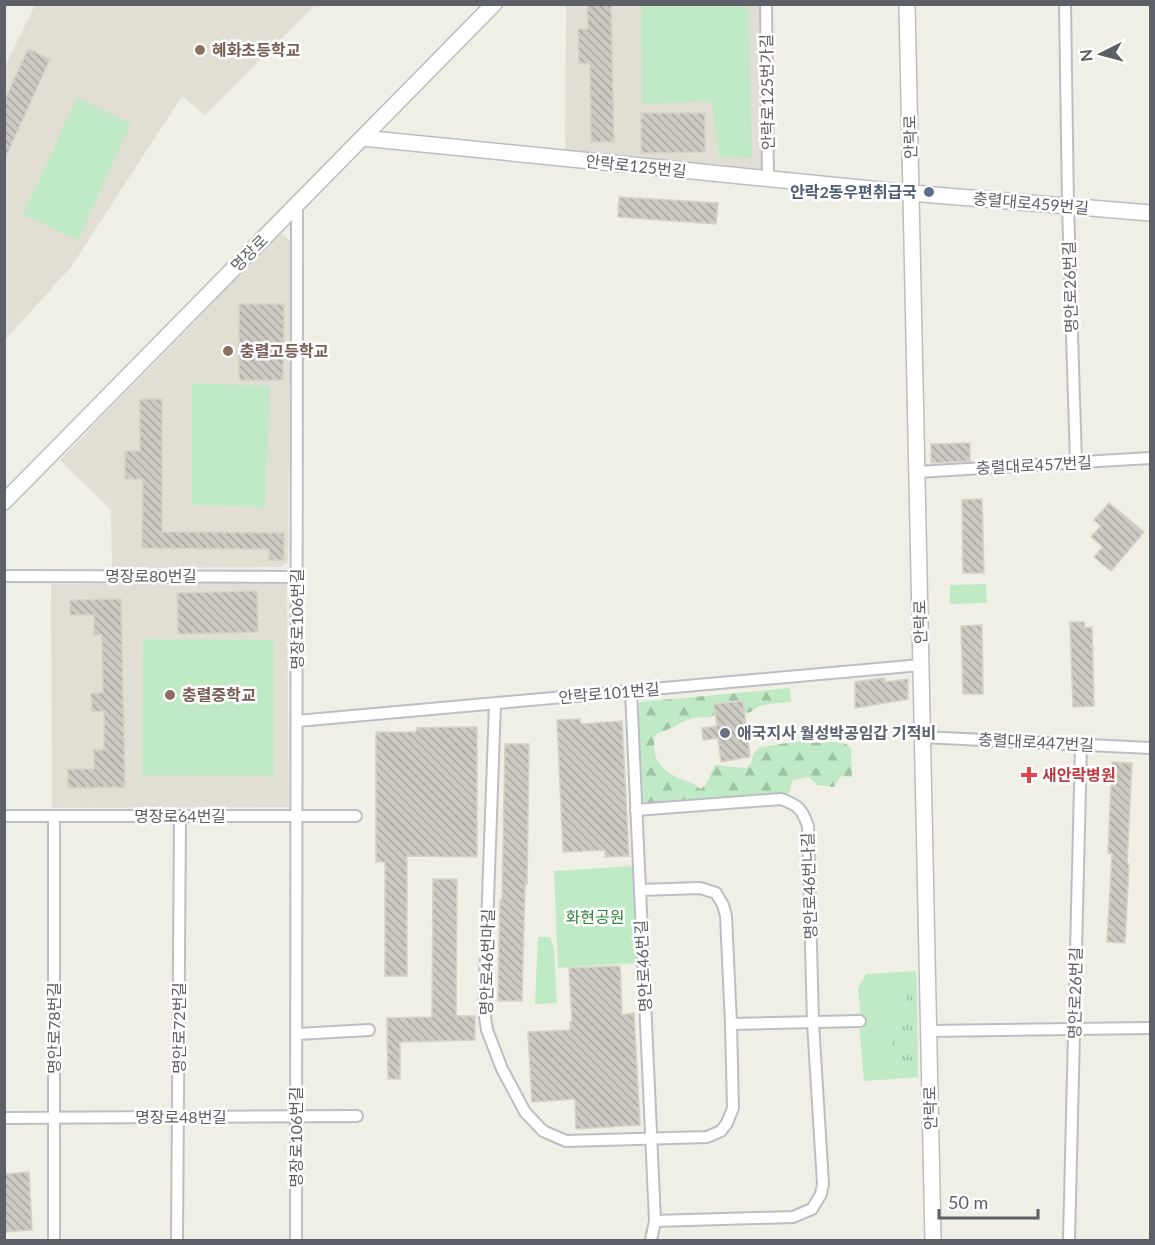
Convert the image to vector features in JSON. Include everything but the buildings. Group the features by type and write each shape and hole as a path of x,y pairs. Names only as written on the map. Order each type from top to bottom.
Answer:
{"main road":[{"name":"명장로","path":"4,502 494,4"},
{"name":"안락로","path":"907,4 933,1240"},
{"name":"안락로125번길","path":"362,138 911,193"},
{"name":"충렬대로459번길","path":"911,193 1150,213"}],"street":[{"name":"안락로125번가길","path":"766,4 768,178"},
{"name":"명안로26번길","path":"1065,4 1068,206 1076,462"},
{"name":"명장로106번길","path":"296,1240 297,204"},
{"name":"충렬대로457번길","path":"917,472 1150,458"},
{"name":"명장로80번길","path":"4,576 297,577"},
{"name":"안락로101번길","path":"297,722 921,665"},
{"name":"명안로46번길","path":"631,691 655,1221 651,1240"},
{"name":"명안로46번마길","path":"495,704 484,1010 487,1030 502,1069 525,1112 543,1131 566,1141 707,1137 721,1131 733,1108 726,916 723,905 716,893 700,888 640,890"},
{"name":"충렬대로447번길","path":"922,737 1150,748"},
{"name":"명안로26번길","path":"1069,1240 1081,745"},
{"name":"명안로46번나길","path":"636,810 781,799 795,804 803,813 808,826 813,1023 823,1184 821,1194 812,1209 793,1217 655,1221"},
{"name":"명장로64번길","path":"4,816 356,816"},
{"name":"명안로78번길","path":"54,816 54,1240"},
{"name":"명안로72번길","path":"177,1240 180,816"},
{"path":"731,1024 860,1021"},
{"path":"929,1031 1150,1028"},
{"path":"297,1034 369,1030"},
{"name":"명장로48번길","path":"4,1118 357,1116"}],"shaded area":[{"path":"35,5 315,5 205,115 182,96 71,267 5,340 4,68"},
{"path":"566,5 759,5 761,173 565,153"},
{"name":"충렬고등학교","path":"281,233 291,242 288,562 281,567 112,568 111,510 60,460"},
{"name":"충렬중학교","path":"287,583 289,807 52,808 51,584"}],"green space":[{"path":"641,5 748,5 752,158 719,157 712,101 642,104"},
{"path":"77,98 131,123 78,240 23,215"},
{"path":"192,383 270,386 265,507 192,505"},
{"path":"986,584 987,603 950,604 950,585"},
{"path":"143,639 274,640 274,776 142,775"},
{"path":"790,688 791,702 760,706 747,713 743,701 714,704 714,716 690,719 655,735 656,758 668,772 700,789 708,781 715,765 746,768 760,747 801,741 837,742 851,748 852,777 841,776 834,787 817,785 809,777 793,780 788,796 639,808 636,717 640,702"},
{"name":"화현공원","path":"633,866 637,963 558,968 554,871"},
{"path":"538,937 550,937 554,948 557,1003 535,1004"},
{"path":"916,971 917,983 910,983 900,1022 891,1027 895,1079 864,1081 858,988 866,974"},
{"path":"910,983 917,983 918,1077 895,1079 891,1027 900,1022"}],"place":[{"name":"혜화초등학교","path":"200,50"},
{"name":"안락2동우편취급국","path":"929,192"},
{"name":"충렬고등학교","path":"228,351"},
{"name":"충렬중학교","path":"170,695"},
{"name":"애국지사 월성박공임갑 기적비","path":"725,733"},
{"name":"새안락병원","path":"1029,775"}]}
